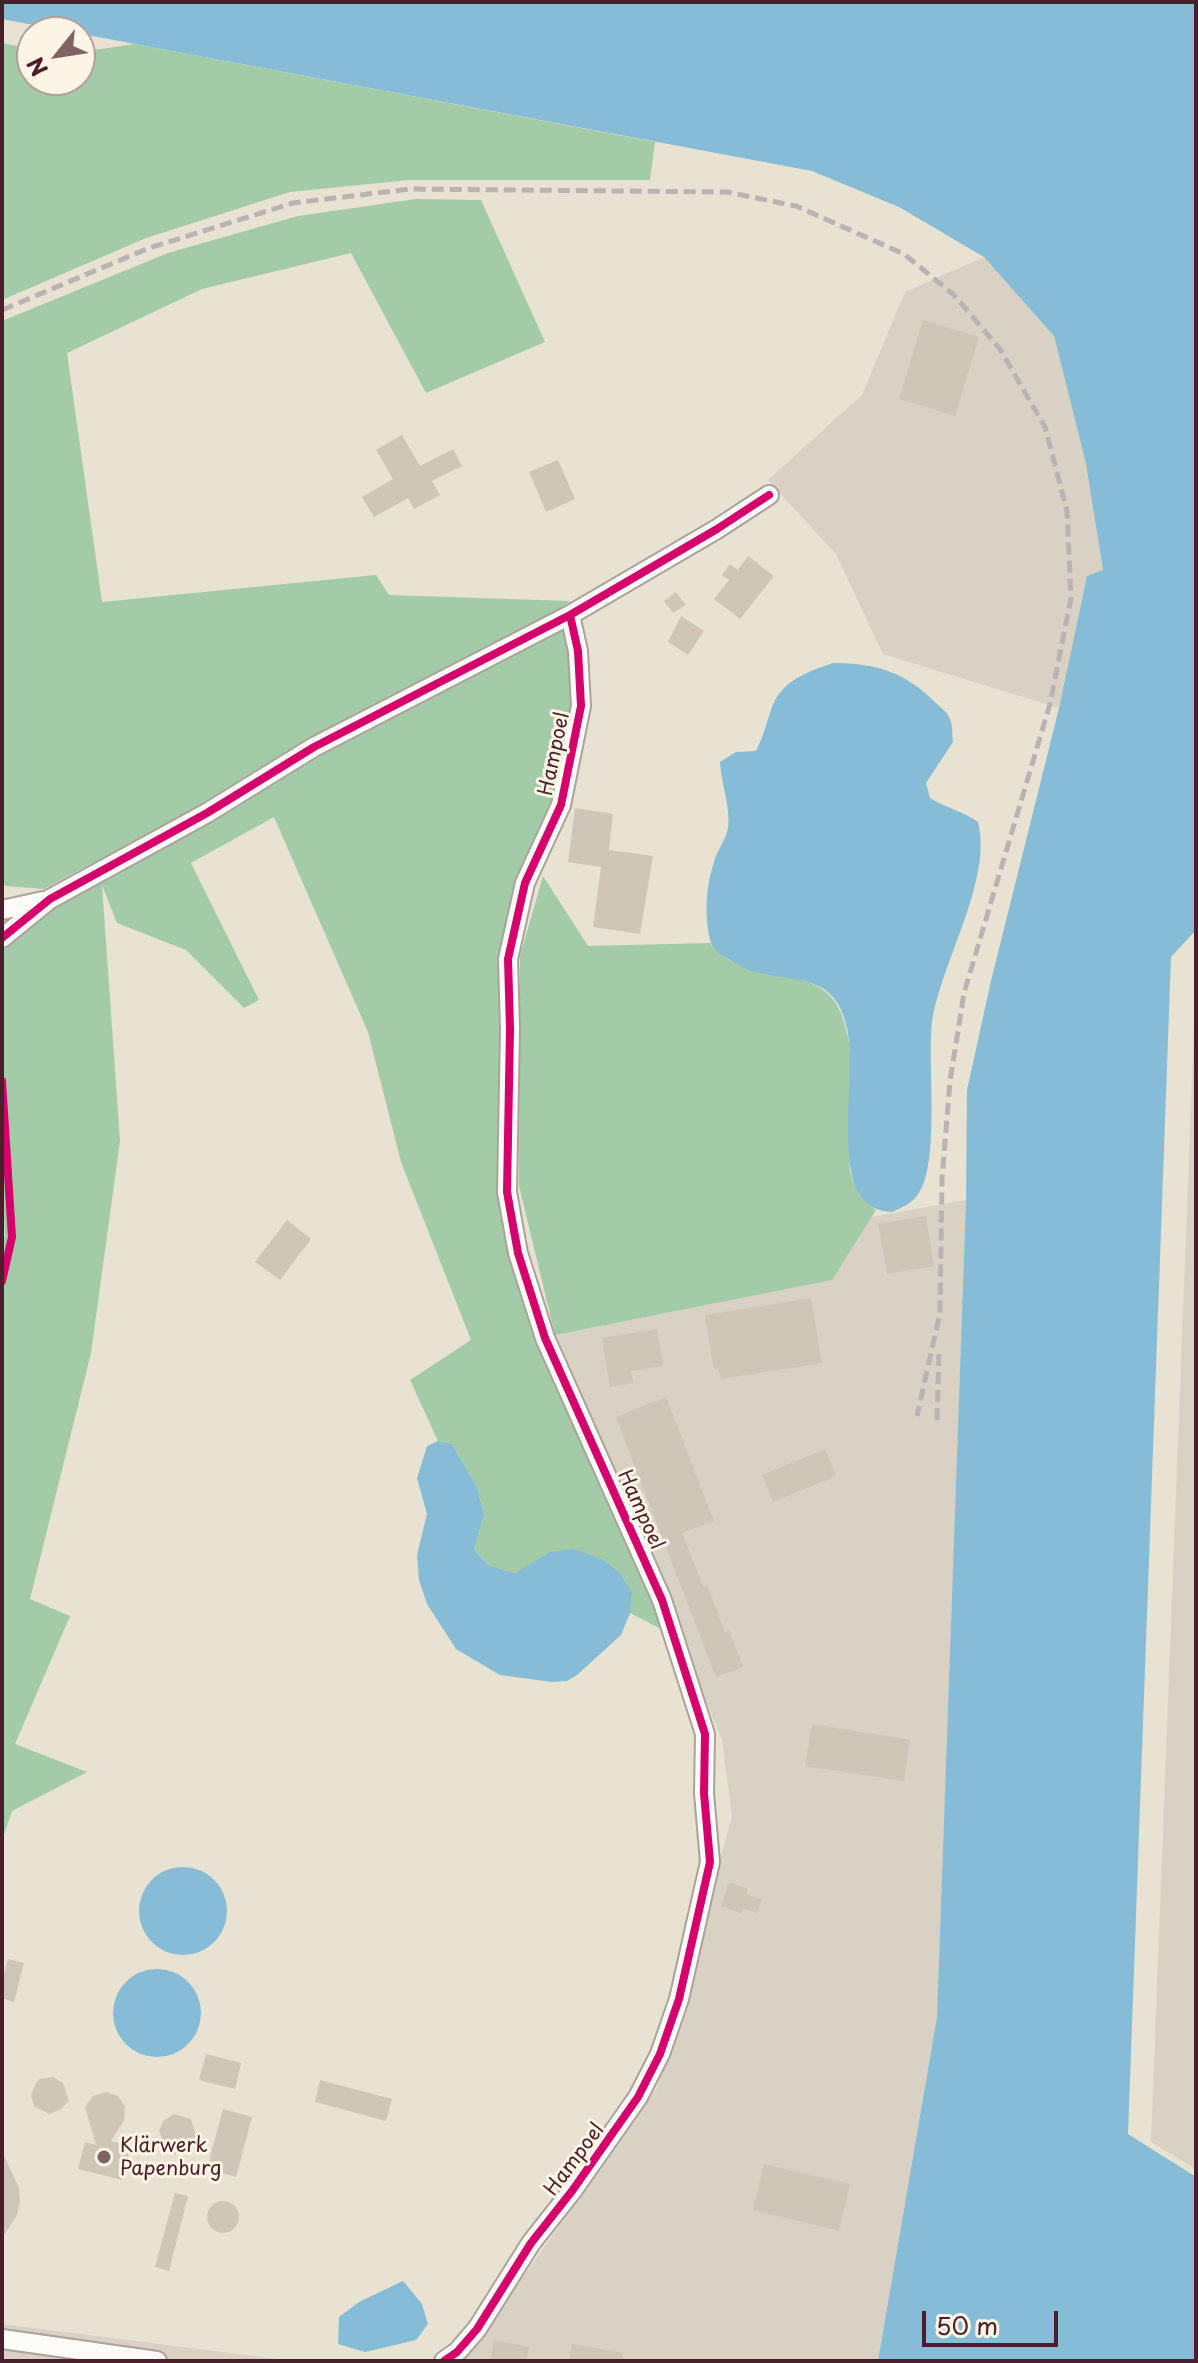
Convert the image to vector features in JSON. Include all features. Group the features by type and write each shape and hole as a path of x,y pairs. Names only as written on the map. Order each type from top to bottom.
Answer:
{"street":[{"path":"2,938 50,899 207,813 314,747 570,615 769,495"},
{"name":"Hampoel","path":"444,2361 457,2352 477,2329 531,2243 638,2097 660,2054 679,1999 710,1862 704,1793 705,1734 662,1600 545,1338 518,1253 507,1192 508,959 525,883 561,805 581,706 578,651 570,615"},
{"path":"2,910 50,899"},
{"path":"2,2339 157,2361"}],"shaded area":[{"path":"984,257 1054,336 1086,464 1103,571 1087,576 1059,708 883,654 836,554 768,480 862,395 905,292"},
{"path":"1196,976 1196,2169 1151,2142"},
{"path":"966,1200 937,2017 878,2361 430,2361 477,2342 657,2088 732,1816 722,1740 555,1335 831,1280 871,1217"},
{"path":"2,2324 293,2361 2,2361"}],"green space":[{"path":"2,43 16,46 16,96 96,96 96,50 135,44 655,142 650,180 409,180 290,192 146,238 2,300"},
{"path":"416,199 481,200 545,342 426,393 351,253 202,289 67,353 102,602 376,575 389,595 570,601 558,612 571,658 573,706 551,804 517,881 502,1026 499,1195 509,1255 538,1339 648,1592 661,1629 630,1613 629,1588 618,1572 604,1560 530,1565 515,1573 488,1565 474,1549 484,1515 477,1487 452,1444 438,1441 410,1380 471,1340 401,1162 368,1032 274,817 191,863 259,1000 244,1008 186,950 117,923 102,885 120,1141 91,1353 30,1599 70,1616 15,1744 87,1772 12,1811 2,1840 2,1246 5,1235 2,1192 2,947 61,903 102,881 94,862 44,889 6,886 2,882 2,321 168,253 298,216"},
{"path":"543,876 588,946 710,943 743,966 799,979 816,985 830,995 840,1011 849,1045 850,1172 864,1199 876,1210 832,1280 555,1335 519,1186 520,956"}],"water":[{"path":"2,2 1196,2 1196,930 1171,957 1128,2134 1196,2177 1196,2361 878,2361 937,2017 966,1200 967,1090 1059,708 1087,576 1103,570 1086,464 1054,336 984,257 899,207 812,171 96,37 96,16 16,16 16,22 2,19"},
{"path":"833,663 889,671 913,684 947,713 953,742 926,783 930,798 978,822 981,845 972,895 932,1022 929,1162 924,1182 915,1199 892,1212 871,1206 856,1186 848,1144 847,1028 833,997 811,983 752,971 722,955 711,943 707,920 711,871 728,828 720,762 736,752 756,751 775,700 781,692 804,674"},
{"path":"438,1441 452,1444 477,1487 484,1515 474,1549 488,1565 515,1573 550,1552 574,1549 604,1560 620,1573 632,1592 630,1613 621,1635 567,1681 500,1675 456,1649 427,1604 419,1580 417,1555 427,1514 417,1478 427,1446"},
{"path":"174,1867 192,1867 208,1874 220,1886 227,1902 227,1920 220,1936 208,1948 192,1955 174,1955 158,1948 146,1936 139,1920 139,1902 146,1886 158,1874"},
{"path":"148,1969 166,1969 182,1976 194,1988 201,2004 201,2022 194,2038 182,2050 166,2057 148,2057 132,2050 120,2038 113,2022 113,2004 120,1988 132,1976"},
{"path":"403,2281 422,2304 428,2324 416,2340 365,2352 338,2344 339,2317 359,2302"}],"building":[{"path":"923,320 979,337 955,416 899,399"},
{"path":"402,435 420,466 453,449 462,466 432,481 440,495 414,509 408,498 374,517 362,497 393,479 376,450"},
{"path":"558,460 575,499 546,512 529,472"},
{"path":"748,556 774,576 740,619 714,599 729,580 722,575 730,564 738,570"},
{"path":"676,592 686,605 673,613 664,601"},
{"path":"681,616 704,631 688,655 668,642"},
{"path":"575,808 613,814 609,850 653,856 640,934 593,927 601,867 568,862"},
{"path":"926,1216 934,1266 887,1274 878,1224"},
{"path":"287,1220 311,1239 280,1280 255,1262"},
{"path":"811,1298 822,1363 721,1379 718,1369 714,1370 705,1315"},
{"path":"657,1329 663,1366 631,1371 633,1383 610,1387 602,1338"},
{"path":"666,1397 714,1521 682,1533 703,1586 707,1585 725,1632 729,1631 743,1667 716,1677 616,1417"},
{"path":"825,1449 836,1476 773,1502 762,1475"},
{"path":"812,1724 910,1740 904,1781 805,1766"},
{"path":"729,1882 748,1889 746,1894 762,1900 757,1913 743,1908 741,1913 721,1906"},
{"path":"8,1959 24,1963 14,2002 2,1998 2,1982"},
{"path":"206,2054 241,2063 235,2089 199,2080"},
{"path":"53,2077 63,2083 69,2101 60,2110 49,2114 34,2106 31,2095 40,2079"},
{"path":"320,2080 392,2099 386,2121 315,2102"},
{"path":"106,2092 118,2096 125,2107 124,2120 111,2141 131,2146 122,2180 78,2169 85,2142 96,2145 85,2107 93,2096"},
{"path":"223,2109 252,2117 236,2177 207,2169"},
{"path":"174,2114 191,2119 198,2141 174,2155 163,2142 159,2131 164,2120"},
{"path":"2,2151 19,2188 20,2201 17,2215 2,2238"},
{"path":"764,2164 850,2184 839,2231 753,2210"},
{"path":"175,2193 188,2196 169,2271 155,2267"},
{"path":"223,2201 235,2205 239,2217 235,2229 223,2233 211,2229 207,2217 211,2205"},
{"path":"494,2340 529,2347 527,2361 490,2361"},
{"path":"572,2344 623,2353 623,2361 569,2361"}],"railway":[{"path":"2,310 149,248 293,203 410,189 727,192 796,206 904,254 954,295 1000,349 1045,427 1067,511 1071,598 1050,704 964,993 950,1081 942,1179 940,1313 917,1416"},
{"path":"937,1420 939,1352"}],"cycle path":[{"path":"2,938 50,899 207,813 314,747 570,615 769,495"},
{"path":"444,2361 457,2352 477,2329 531,2243 638,2097 660,2054 679,1999 710,1862 704,1793 705,1734 662,1600 545,1338 518,1253 507,1192 508,959 525,883 561,805 581,706 578,651 570,615"},
{"path":"2,1081 12,1237 2,1281"}],"place":[{"name":"Klärwerk Papenburg","path":"104,2157"}]}
